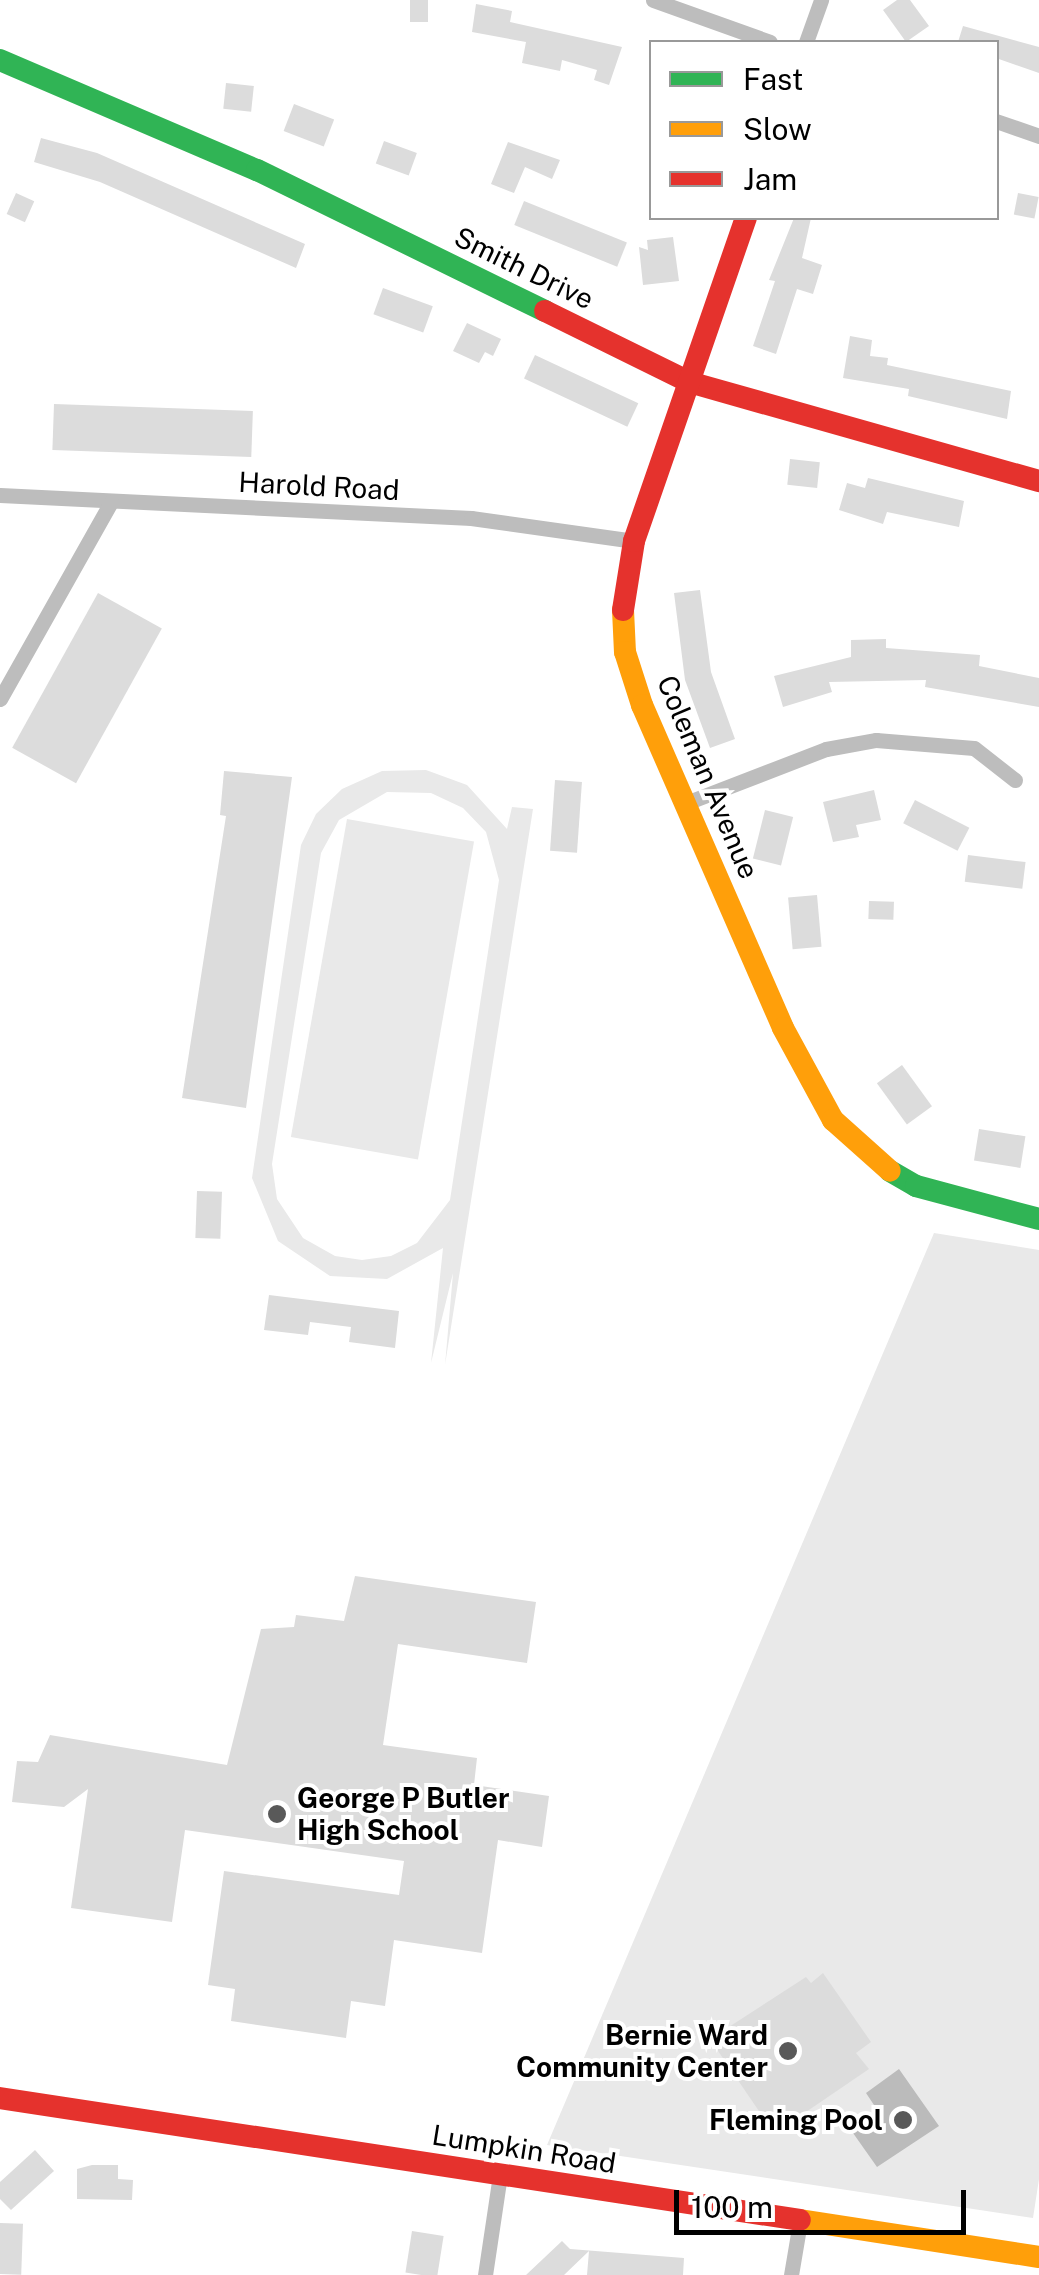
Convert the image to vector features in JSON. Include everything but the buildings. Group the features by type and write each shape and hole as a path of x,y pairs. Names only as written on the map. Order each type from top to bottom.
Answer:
{"street":[{"path":"653,0 764,40"},
{"path":"807,40 822,0"},
{"name":"Smith Drive","path":"0,60 257,170 690,382 1039,481"},
{"path":"999,123 1039,136"},
{"name":"Coleman Avenue","path":"745,220 634,541 623,610 626,652 686,803 805,1074 852,1144 888,1171 946,1198 1039,1219"},
{"name":"Harold Road","path":"0,495 502,520 634,541"},
{"path":"0,699 111,502"},
{"path":"686,803 826,749 876,740 974,748 1014,780"},
{"name":"Lumpkin Road","path":"0,2098 1039,2257"},
{"path":"485,2275 500,2175"},
{"path":"791,2275 800,2222"}],"shaded area":[{"path":"426,770 467,785 507,829 512,807 533,809 445,1365 453,1273 431,1363 443,1248 387,1279 330,1276 278,1241 252,1178 301,845 316,814 342,789 382,771","holes":["387,792 431,793 463,808 486,832 499,880 450,1200 417,1243 391,1256 362,1260 335,1256 303,1238 277,1199 272,1164 321,853 339,820"]},
{"path":"347,819 474,841 418,1159 291,1137"},
{"path":"934,1233 1039,1250 1039,2179 1033,2218 547,2145"},
{"name":"Fleming Pool","path":"899,2069 939,2126 877,2167 853,2133 880,2114 866,2093"}],"traffic: fast":[{"path":"0,60 257,170 545,311"},
{"path":"890,1171 916,1186 1039,1219"}],"traffic: slow":[{"path":"623,610 625,652 642,705 783,1028 833,1120 890,1171"},
{"path":"800,2220 1039,2257"}],"traffic: jam":[{"path":"623,610 634,541 745,220"},
{"path":"545,311 689,382 1039,481"},
{"path":"0,2098 800,2220"}],"place":[{"name":"George P Butler High School","path":"277,1814"},
{"name":"Bernie Ward Community Center","path":"788,2051"},
{"name":"Fleming Pool","path":"903,2120"}]}
